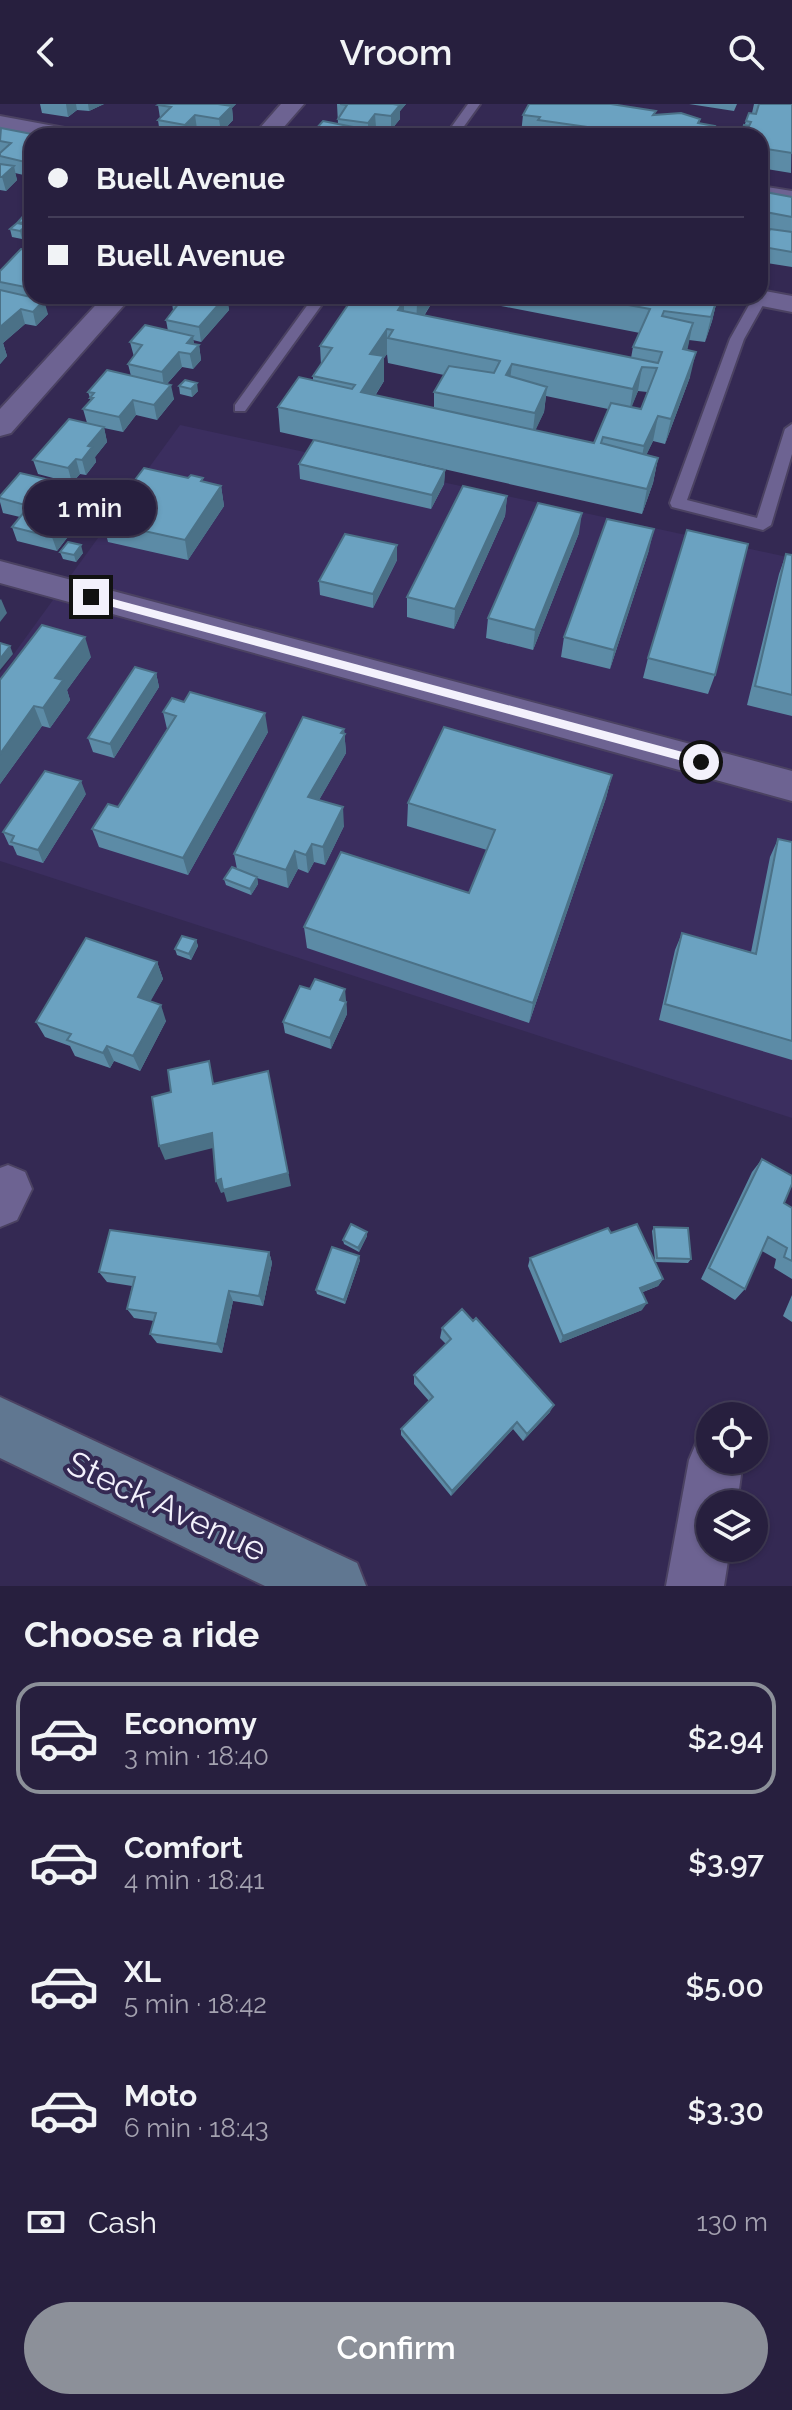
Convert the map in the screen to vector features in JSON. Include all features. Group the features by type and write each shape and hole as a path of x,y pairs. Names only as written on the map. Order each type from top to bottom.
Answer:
{"street":[{"path":"271,128 293,104"},
{"path":"0,123 27,128"},
{"path":"768,299 792,304"},
{"path":"0,427 112,304"},
{"path":"0,572 792,786"},
{"name":"Steck Avenue","path":"0,1427 334,1586"},
{"path":"695,1586 714,1474"}],"lane":[{"path":"457,128 474,104"},
{"path":"768,191 792,195"},
{"path":"240,408 315,304"},
{"path":"752,304 678,503 763,525 792,429"}],"shaded area":[{"path":"180,425 792,558 792,1118 0,861 0,673"}],"building":[{"path":"160,104 232,106 219,119 195,115 185,125 158,120 171,107"},
{"path":"340,104 400,105 391,116 375,114 368,123 338,119 347,105"},
{"path":"529,104 611,104 656,111 653,115 681,113 700,119 698,123 715,126 594,128 523,115"},
{"path":"759,104 792,104 792,153 768,149 768,128 743,128 751,122 746,121 749,113 756,114"},
{"path":"323,121 358,128 317,128"},
{"path":"1,128 24,132 24,162 0,156 11,143 0,141"},
{"path":"0,164 14,166 0,177"},
{"path":"768,192 792,197 792,217 768,212"},
{"path":"17,223 24,224 20,231 10,229"},
{"path":"770,229 792,232 792,252 768,248"},
{"path":"21,249 24,250 24,287 0,282 0,271"},
{"path":"0,290 24,295 24,304 40,304 33,312 21,309 0,327"},
{"path":"178,304 219,304 199,327 166,320"},
{"path":"349,304 402,304 398,310 658,363 662,352 633,347 650,309 623,304 715,304 711,317 664,311 662,316 693,323 683,349 696,352 671,419 658,416 644,446 603,437 601,443 658,458 647,489 278,407 299,377 352,389 355,385 313,376 332,348 320,346","holes":["387,329 393,330 388,338 500,361 494,373 449,366 434,392 535,413 547,387 506,375 512,364 633,389 642,367 657,368 641,409 611,403 594,443 361,392 384,356 370,354"]},
{"path":"145,325 193,336 187,343 199,345 191,354 179,352 162,372 128,364 142,345 130,342"},
{"path":"107,370 171,385 154,405 133,400 119,417 83,409 93,398 90,398 94,393 88,392"},
{"path":"185,380 197,383 191,389 179,386"},
{"path":"69,419 104,427 88,446 92,447 82,460 76,459 68,468 33,460"},
{"path":"314,440 445,470 432,495 299,464"},
{"path":"144,468 188,478 191,475 221,486 185,540 103,522"},
{"path":"20,473 89,489 52,537 12,527 29,506 0,496"},
{"path":"463,486 507,496 455,609 407,597"},
{"path":"538,503 582,513 535,630 488,618"},
{"path":"607,519 654,529 614,650 564,637"},
{"path":"687,530 748,544 715,675 648,658"},
{"path":"345,534 397,545 373,594 319,581"},
{"path":"68,542 81,545 74,555 60,552"},
{"path":"786,554 792,555 792,695 755,686"},
{"path":"42,625 85,637 55,678 63,680 43,708 34,706 0,754 0,680"},
{"path":"0,643 10,646 0,659"},
{"path":"135,667 156,673 110,744 88,738"},
{"path":"190,692 265,713 183,858 92,829 108,804 118,807 176,716 163,712 172,698 184,702"},
{"path":"303,717 344,729 341,733 345,734 308,797 343,807 323,847 312,844 306,855 295,851 286,870 234,854"},
{"path":"444,727 612,775 533,1003 304,927 341,852 469,893 495,830 408,803"},
{"path":"45,771 81,781 38,850 11,842 14,836 3,832"},
{"path":"778,839 792,842 792,1041 665,1004 682,933 756,954"},
{"path":"232,867 257,877 250,889 224,879"},
{"path":"182,936 196,940 189,954 175,949"},
{"path":"86,938 157,962 138,997 161,1005 133,1056 107,1046 103,1053 67,1040 71,1034 36,1022"},
{"path":"315,979 345,989 340,1000 346,1002 330,1038 283,1022 300,986 310,989"},
{"path":"209,1061 213,1084 268,1071 288,1173 223,1190 221,1179 216,1181 212,1133 159,1146 152,1097 171,1092 168,1070"},
{"path":"762,1159 792,1176 784,1203 792,1208 792,1261 784,1257 787,1248 768,1237 745,1289 709,1268"},
{"path":"351,1224 367,1232 358,1248 343,1240"},
{"path":"637,1224 663,1279 640,1288 647,1303 563,1336 530,1258 608,1228 611,1233"},
{"path":"654,1227 688,1228 691,1259 657,1258"},
{"path":"110,1230 269,1252 259,1296 229,1291 217,1344 150,1334 156,1313 127,1309 135,1277 99,1272"},
{"path":"332,1247 359,1256 344,1300 316,1290"},
{"path":"462,1309 473,1321 476,1318 554,1405 527,1434 517,1422 452,1491 401,1429 433,1397 414,1375 451,1339 442,1328"}],"route":[{"path":"91,597 701,762"}]}
